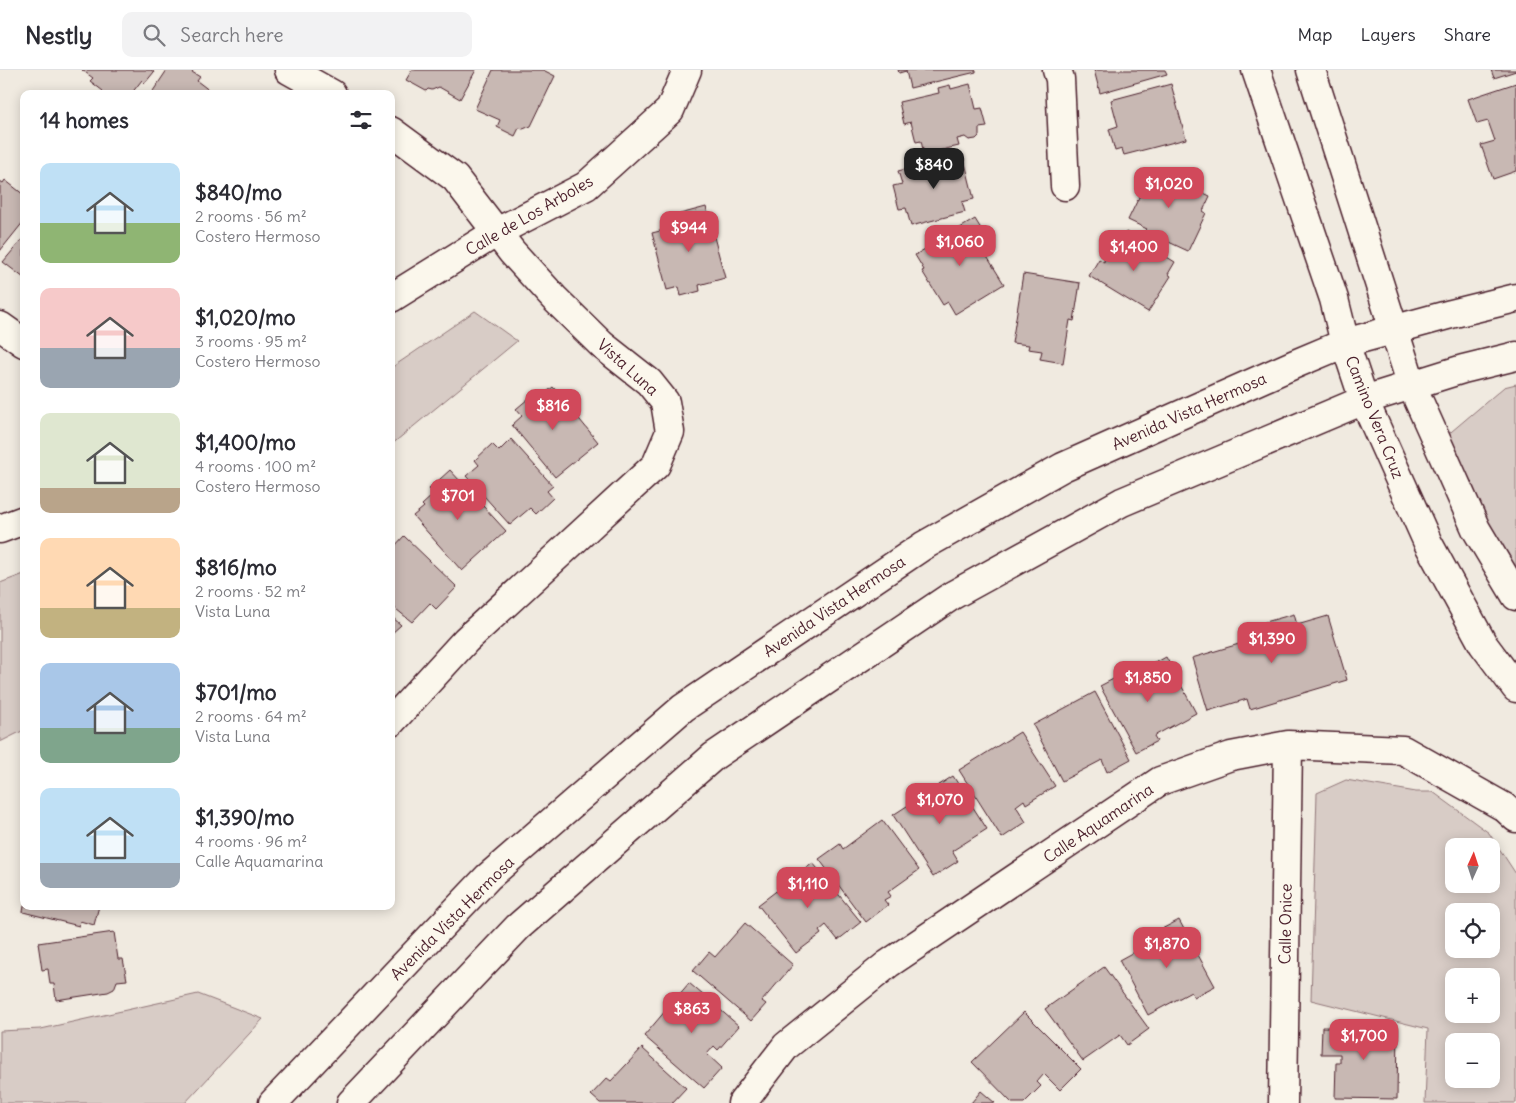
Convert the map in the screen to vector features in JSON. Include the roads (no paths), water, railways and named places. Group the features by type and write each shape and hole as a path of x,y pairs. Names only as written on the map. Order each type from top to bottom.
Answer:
{"main road":[{"path":"289,70 325,90"},
{"name":"Calle de Los Arboles","path":"395,296 497,232 586,186 670,110 687,70"},
{"path":"1057,70 1060,79 1065,186"},
{"name":"Camino Vera Cruz","path":"1256,70 1334,299 1345,343 1364,400 1428,542 1483,644 1516,688"},
{"path":"1311,70 1412,386 1476,529 1516,596"},
{"name":"Vista Luna","path":"395,134 455,178 512,252 554,298 602,345 649,382 664,402 670,432 656,465 466,640 395,718"},
{"name":"Avenida Vista Hermosa","path":"273,1103 488,877 683,708 923,546 1063,467 1345,343 1516,298"},
{"path":"0,326 20,340"},
{"path":"350,1103 518,927 714,756 953,595 1122,502 1364,400 1463,369 1516,356"},
{"path":"0,529 20,522"},
{"name":"Calle Aquamarina","path":"742,1103 786,1046 888,964 1160,781 1231,756 1288,745 1403,750 1504,806 1516,818"},
{"name":"Calle Onice","path":"1283,1103 1288,745"}]}
